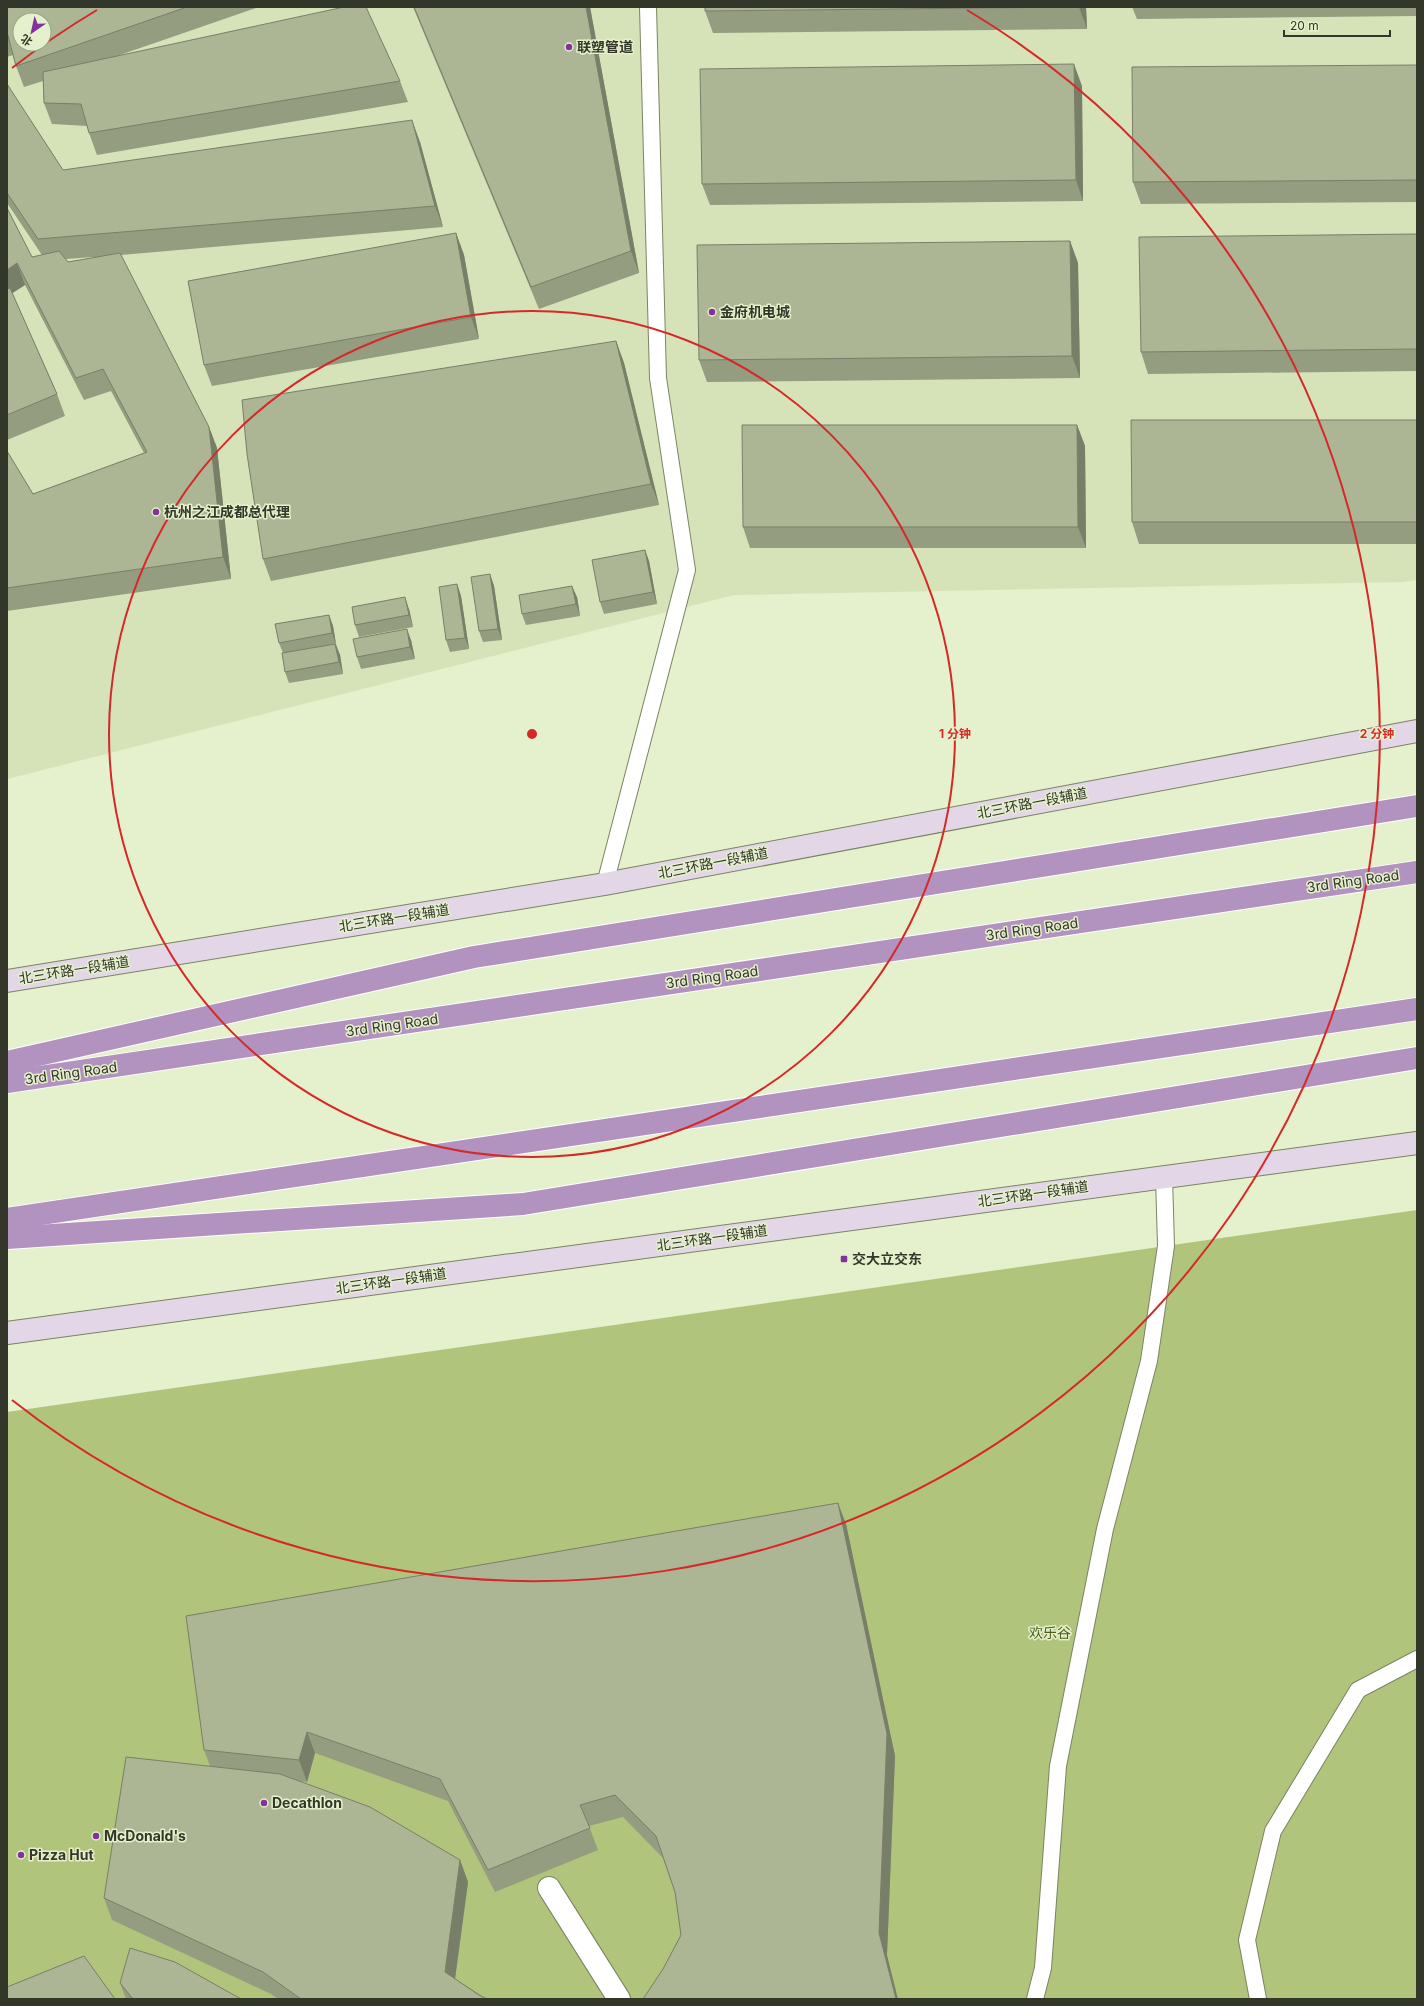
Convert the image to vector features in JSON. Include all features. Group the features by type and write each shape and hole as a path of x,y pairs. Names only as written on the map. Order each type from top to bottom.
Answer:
{"highway":[{"path":"7,1062 474,957 1415,806"},
{"name":"3rd Ring Road","path":"7,1082 1417,872"},
{"path":"7,1219 1417,1009"},
{"path":"7,1238 523,1204 1417,1058"}],"main road":[{"name":"北三环路一段辅道","path":"7,981 605,884 1417,731"},
{"name":"北三环路一段辅道","path":"7,1333 1417,1143"}],"street":[{"path":"548,1888 619,1999"}],"lane":[{"path":"605,884 687,570 658,378 648,7"},
{"path":"1035,1999 1043,1968 1058,1766 1105,1529 1149,1361 1166,1246 1164,1177"},
{"path":"1258,1999 1247,1940 1273,1831 1358,1690 1417,1660"}],"shaded area":[{"name":"金府机电城","path":"7,7 1417,7 1417,580 1403,582 734,595 7,779"}],"green space":[{"name":"欢乐谷","path":"1417,1210 1417,1999 7,1999 7,1412"}],"building":[{"path":"7,7 187,7 16,66 12,52 52,52 52,12 12,12 12,51 7,32"},
{"path":"344,7 366,7 400,81 89,133 81,104 44,103 43,72"},
{"path":"414,7 586,7 631,251 531,287"},
{"path":"705,7 1079,7 705,11"},
{"path":"1074,64 1076,180 702,184 700,69"},
{"path":"1417,65 1417,180 1133,182 1132,67"},
{"path":"7,84 63,170 412,120 435,206 38,239 7,193"},
{"path":"7,208 32,257 59,251 68,262 120,253 209,427 223,557 7,588 7,451 33,494 147,452 103,369 76,378 17,263 7,270"},
{"path":"456,233 471,317 204,365 188,281"},
{"path":"1417,234 1417,349 1141,352 1139,237"},
{"path":"1070,241 1072,356 699,360 697,245"},
{"path":"10,288 57,394 7,415 7,289"},
{"path":"616,341 651,484 263,559 247,454 242,400"},
{"path":"1131,420 1417,420 1417,522 1132,522"},
{"path":"742,425 1077,425 1078,527 743,527"},
{"path":"645,550 653,592 600,602 592,560"},
{"path":"490,574 498,629 479,631 471,577"},
{"path":"457,584 465,638 446,640 439,587"},
{"path":"572,586 576,604 522,614 519,595"},
{"path":"405,597 409,615 355,625 352,607"},
{"path":"329,615 332,633 279,643 275,624"},
{"path":"407,629 410,647 357,657 353,639"},
{"path":"335,644 339,662 285,672 282,653"},
{"path":"838,1503 887,1734 879,1933 896,1999 643,1999 663,1969 681,1935 675,1892 656,1836 615,1795 580,1805 590,1828 488,1870 440,1779 307,1732 299,1760 204,1750 186,1616"},
{"path":"126,1757 280,1774 370,1807 460,1860 445,1972 487,1999 301,1999 263,1972 104,1898"},
{"path":"130,1948 175,1962 241,1999 133,1999 120,1983"},
{"path":"84,1956 115,1999 7,1999 7,1987"}],"place":[{"name":"联塑管道","path":"569,47"},
{"name":"金府机电城","path":"712,312"},
{"name":"杭州之江成都总代理","path":"156,512"},
{"name":"交大立交东","path":"844,1259"},
{"name":"Decathlon","path":"264,1803"},
{"name":"McDonald's","path":"96,1836"},
{"name":"Pizza Hut","path":"21,1855"}]}
